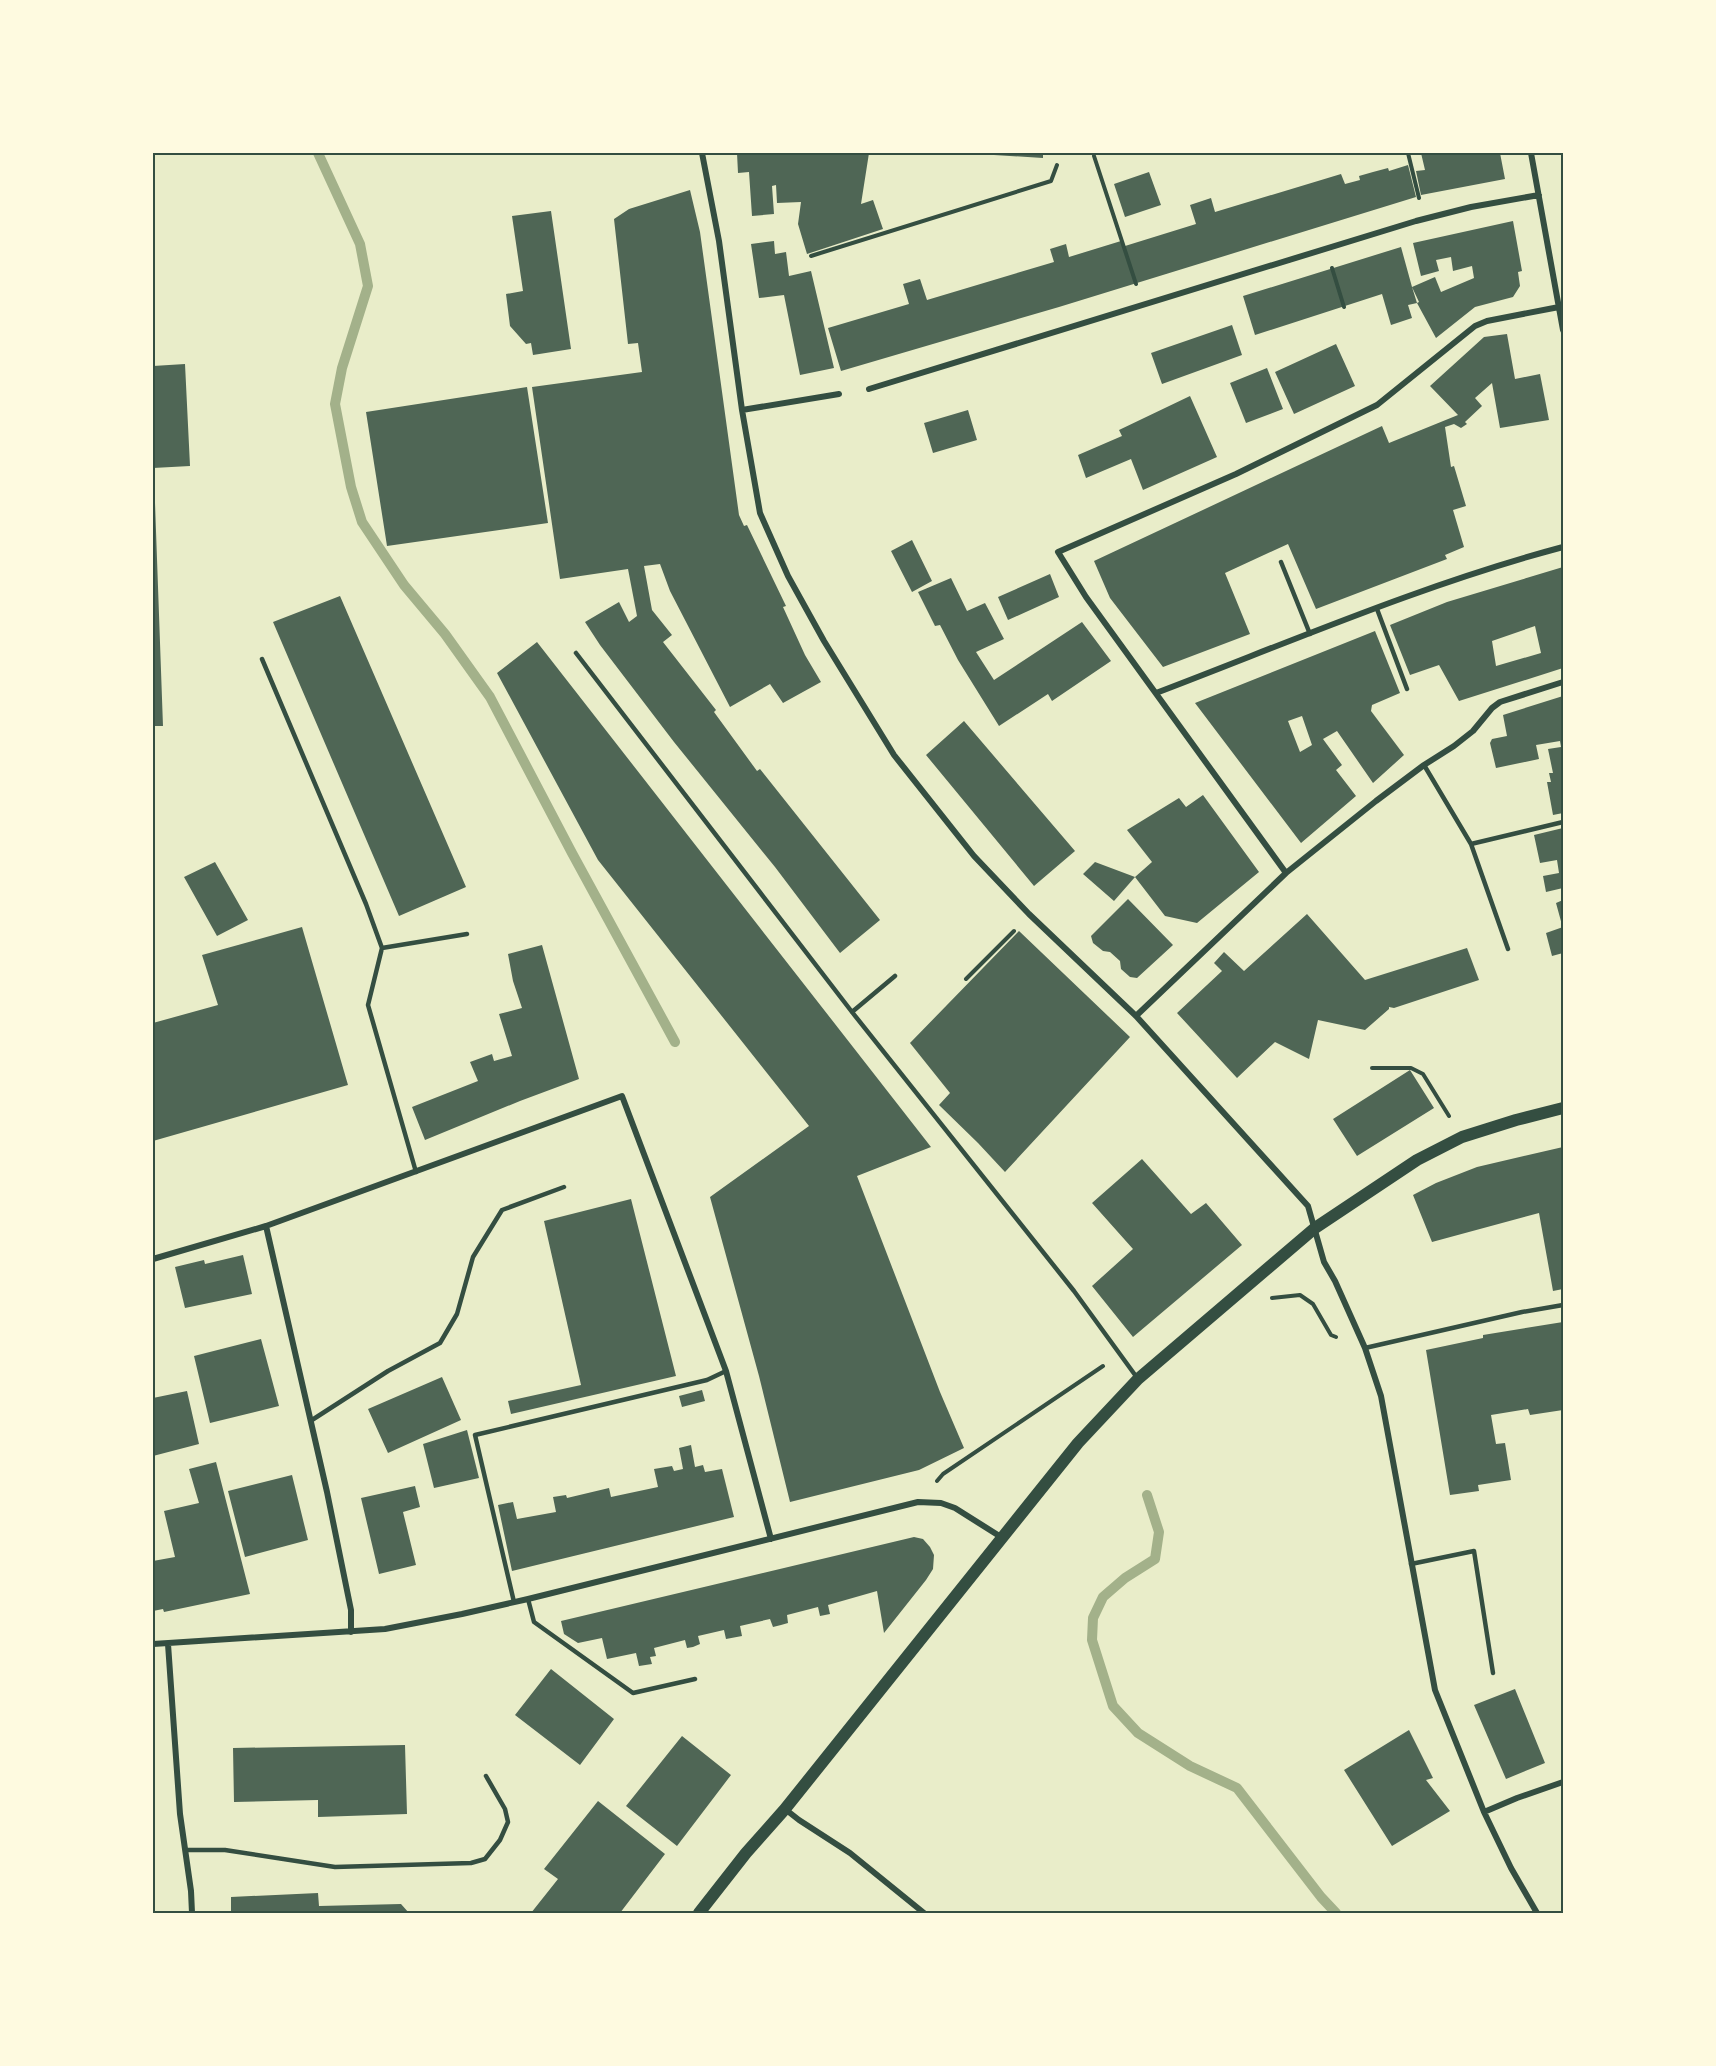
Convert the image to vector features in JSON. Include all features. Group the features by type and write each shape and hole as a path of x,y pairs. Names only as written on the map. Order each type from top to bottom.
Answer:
{"main road":[{"path":"699,1913 1078,1443 1138,1378 1315,1228 1417,1160 1462,1137 1563,1108"}],"street":[{"path":"702,153 719,241 742,410 760,513 788,576 824,641 894,755 982,865 1029,915 1136,1016 1308,1206 1324,1262 1365,1348 1381,1396 1435,1690 1484,1812 1511,1868 1537,1913"},
{"path":"1532,153 1563,330"},
{"path":"869,389 1424,219 1471,207 1539,195"},
{"path":"1286,873 1086,597 1058,552 1236,474 1377,405 1475,326 1501,318 1559,307"},
{"path":"742,410 839,394"},
{"path":"1156,693 1510,561 1563,547"},
{"path":"1136,1016 1286,873 1424,765 1473,731 1492,708 1500,702 1563,682"},
{"path":"153,1259 266,1226 622,1096 726,1371 771,1539"},
{"path":"266,1226 312,1420 351,1610 351,1632"},
{"path":"153,1644 351,1632 396,1627 528,1599 918,1502 941,1503 956,1508 1001,1537"},
{"path":"168,1644 180,1814 192,1913"},
{"path":"1484,1812 1563,1782"},
{"path":"785,1809 850,1852 924,1913"}],"lane":[{"path":"1281,562 1310,634"},
{"path":"1377,609 1407,689"},
{"path":"576,653 852,1012 1074,1291 1138,1378"},
{"path":"262,658 366,904 382,948 368,1005 416,1172"},
{"path":"1424,765 1471,844 1509,949"},
{"path":"1471,844 1563,822"},
{"path":"382,948 467,934"},
{"path":"852,1012 895,976"},
{"path":"312,1420 388,1371 441,1343 457,1314 473,1257 501,1210 564,1187"},
{"path":"1365,1348 1522,1312 1563,1305"},
{"path":"514,1602 475,1435 707,1380 726,1371"},
{"path":"1411,1564 1474,1551 1493,1673"},
{"path":"528,1599 534,1622 633,1693 695,1679"},
{"path":"186,1850 225,1850 335,1867 471,1863 485,1859 500,1840 508,1822 505,1809 486,1776"}],"path":[{"path":"1408,153 1424,219"},
{"path":"1094,156 1144,304"},
{"path":"811,255 1051,181 1057,165"},
{"path":"1326,248 1344,307"},
{"path":"966,979 1012,932"},
{"path":"1372,1068 1411,1068 1423,1074 1462,1137"},
{"path":"1269,1299 1300,1295 1313,1304 1331,1335 1365,1348"},
{"path":"918,1502 943,1474 1090,1374"}],"building":[{"path":"737,153 869,153 861,204 873,200 883,229 807,254 798,224 801,202 777,203 776,185 772,186 774,214 752,216 749,172 738,173"},
{"path":"994,153 1043,153 1043,158 994,155"},
{"path":"1421,153 1500,153 1505,179 1421,195 1416,171 1425,170"},
{"path":"1408,165 1416,197 1059,307 841,371 828,328 909,304 903,284 920,279 927,300 1054,262 1050,249 1066,244 1069,257 1121,241 1125,246 1196,224 1190,205 1211,198 1215,212 1341,174 1345,184 1360,180 1359,176"},
{"path":"1149,172 1161,205 1125,217 1114,184"},
{"path":"690,190 700,232 739,515 744,526 747,525 786,606 783,607 805,655 821,682 783,703 770,684 730,707 670,591 660,564 644,566 652,610 672,635 663,642 716,710 714,712 757,771 760,769 880,920 840,953 775,867 674,742 585,622 619,602 629,622 637,616 628,569 560,579 532,387 642,372 638,343 628,344 614,219 629,209"},
{"path":"551,211 571,349 533,355 531,343 526,344 510,326 506,294 523,291 512,216"},
{"path":"1513,221 1522,271 1518,272 1520,286 1513,297 1475,307 1436,338 1417,303 1419,302 1412,287 1435,277 1441,292 1474,278 1472,266 1453,271 1451,257 1436,260 1439,271 1421,276 1413,243"},
{"path":"774,241 775,254 786,252 789,276 811,271 834,368 800,375 784,295 759,298 751,244"},
{"path":"1401,247 1417,303 1408,305 1412,318 1391,325 1382,294 1255,335 1243,296"},
{"path":"1232,325 1242,355 1162,384 1151,353"},
{"path":"1507,334 1515,379 1540,374 1549,420 1500,428 1492,383 1475,398 1482,406 1465,422 1467,424 1461,428 1454,424 1445,427 1451,467 1454,466 1466,506 1453,510 1464,547 1445,555 1447,559 1316,609 1288,544 1225,573 1250,634 1163,667 1110,598 1094,561 1382,426 1389,443 1458,415 1430,386 1484,337"},
{"path":"1336,344 1355,386 1294,414 1275,372"},
{"path":"185,364 190,466 153,468 153,366"},
{"path":"1267,368 1283,409 1246,423 1230,383"},
{"path":"527,387 548,523 387,546 366,412"},
{"path":"1190,396 1217,457 1143,490 1131,459 1086,478 1078,455 1122,436 1119,430"},
{"path":"968,410 977,440 933,453 924,423"},
{"path":"153,503 155,503 163,726 153,726"},
{"path":"912,540 932,581 912,592 891,551"},
{"path":"1563,567 1563,668 1459,701 1439,665 1410,675 1390,625 1447,602","holes":["1535,626 1541,653 1496,666 1492,641"]},
{"path":"1050,574 1059,597 1008,620 998,597"},
{"path":"951,578 967,611 985,603 1004,639 976,652 994,680 1082,622 1111,661 1052,701 1048,694 999,726 958,660 940,625 935,626 918,592"},
{"path":"340,596 466,887 399,916 273,622"},
{"path":"1375,631 1400,693 1372,705 1371,711 1404,755 1373,783 1337,731 1323,739 1342,765 1336,770 1356,796 1301,843 1195,703","holes":["1302,716 1312,745 1300,752 1288,721"]},
{"path":"537,642 931,1147 857,1176 940,1392 964,1448 919,1470 790,1502 759,1376 710,1197 809,1126 598,860 497,673"},
{"path":"1563,696 1563,813 1553,815 1547,782 1551,782 1549,773 1553,773 1548,749 1561,747 1560,741 1536,745 1539,759 1496,768 1490,743 1492,739 1507,736 1503,715"},
{"path":"964,721 1075,851 1034,886 926,755"},
{"path":"1203,795 1259,872 1197,923 1165,916 1135,877 1152,862 1127,830 1179,798 1186,807"},
{"path":"1563,828 1563,888 1546,892 1543,876 1559,873 1557,860 1540,863 1534,835"},
{"path":"215,862 248,920 217,936 184,877"},
{"path":"1095,862 1135,877 1114,901 1083,874"},
{"path":"1128,899 1173,945 1137,978 1130,977 1121,969 1120,961 1110,952 1103,951 1093,943 1091,936"},
{"path":"1563,900 1563,925 1562,925 1556,903"},
{"path":"1307,914 1365,980 1467,948 1479,980 1394,1008 1389,1007 1365,1030 1318,1020 1309,1059 1275,1042 1237,1078 1177,1013 1222,971 1214,963 1224,952 1244,971"},
{"path":"302,927 348,1085 153,1141 153,1023 218,1005 202,955"},
{"path":"1563,927 1563,953 1552,956 1546,933"},
{"path":"1019,931 1130,1037 1005,1172 939,1105 950,1093 910,1043"},
{"path":"542,945 579,1079 425,1140 412,1107 478,1081 470,1062 492,1054 494,1061 512,1056 499,1014 522,1008 513,981 508,954"},
{"path":"1410,1070 1434,1108 1357,1156 1333,1119"},
{"path":"1563,1147 1563,1289 1553,1291 1539,1213 1432,1242 1413,1195 1477,1167"},
{"path":"1142,1159 1191,1214 1206,1203 1242,1245 1133,1337 1092,1286 1133,1249 1092,1203"},
{"path":"631,1199 676,1376 511,1414 508,1401 581,1385 544,1221"},
{"path":"243,1255 252,1294 185,1308 175,1267 204,1260 205,1264"},
{"path":"1563,1322 1563,1410 1530,1415 1528,1409 1491,1415 1496,1444 1505,1443 1511,1480 1478,1485 1479,1491 1450,1495 1426,1350 1483,1338 1483,1335"},
{"path":"261,1339 279,1406 210,1423 194,1356"},
{"path":"442,1377 461,1420 388,1453 368,1409"},
{"path":"702,1390 705,1401 682,1407 679,1396"},
{"path":"187,1391 199,1444 153,1456 153,1398"},
{"path":"467,1430 479,1478 434,1488 423,1444"},
{"path":"691,1445 695,1467 703,1465 705,1472 722,1469 734,1517 512,1571 498,1505 513,1502 517,1519 556,1512 553,1497 566,1495 567,1498 609,1488 611,1497 658,1487 654,1469 672,1466 674,1471 683,1469 679,1448"},
{"path":"216,1462 250,1594 164,1612 163,1609 153,1611 153,1561 175,1557 164,1511 199,1503 189,1469"},
{"path":"292,1475 308,1540 245,1557 228,1491"},
{"path":"415,1486 420,1507 403,1512 416,1565 379,1574 361,1498"},
{"path":"914,1537 923,1539 930,1547 934,1555 933,1569 884,1633 877,1591 828,1605 830,1614 820,1616 818,1607 787,1615 788,1623 773,1627 770,1619 740,1626 742,1636 726,1639 724,1630 698,1636 700,1644 693,1647 687,1648 685,1640 654,1648 656,1656 650,1657 652,1664 639,1666 636,1653 607,1659 602,1638 578,1643 564,1634 561,1621"},
{"path":"551,1669 614,1719 580,1765 515,1715"},
{"path":"1515,1689 1545,1763 1506,1779 1474,1705"},
{"path":"1409,1730 1433,1778 1426,1780 1450,1811 1392,1846 1344,1770"},
{"path":"682,1736 731,1775 677,1846 626,1806"},
{"path":"405,1745 407,1814 318,1817 318,1800 234,1802 233,1748"},
{"path":"598,1801 665,1854 620,1913 531,1913 558,1879 544,1869"},
{"path":"318,1893 319,1906 401,1904 409,1913 231,1913 231,1897"}],"waterway":[{"path":"318,153 360,244 368,286 342,368 335,404 351,487 362,522 404,585 445,634 490,697 675,1042"},
{"path":"1147,1495 1159,1532 1155,1559 1125,1578 1103,1597 1093,1618 1092,1640 1113,1706 1138,1733 1190,1766 1237,1788 1321,1897 1336,1913"}]}
